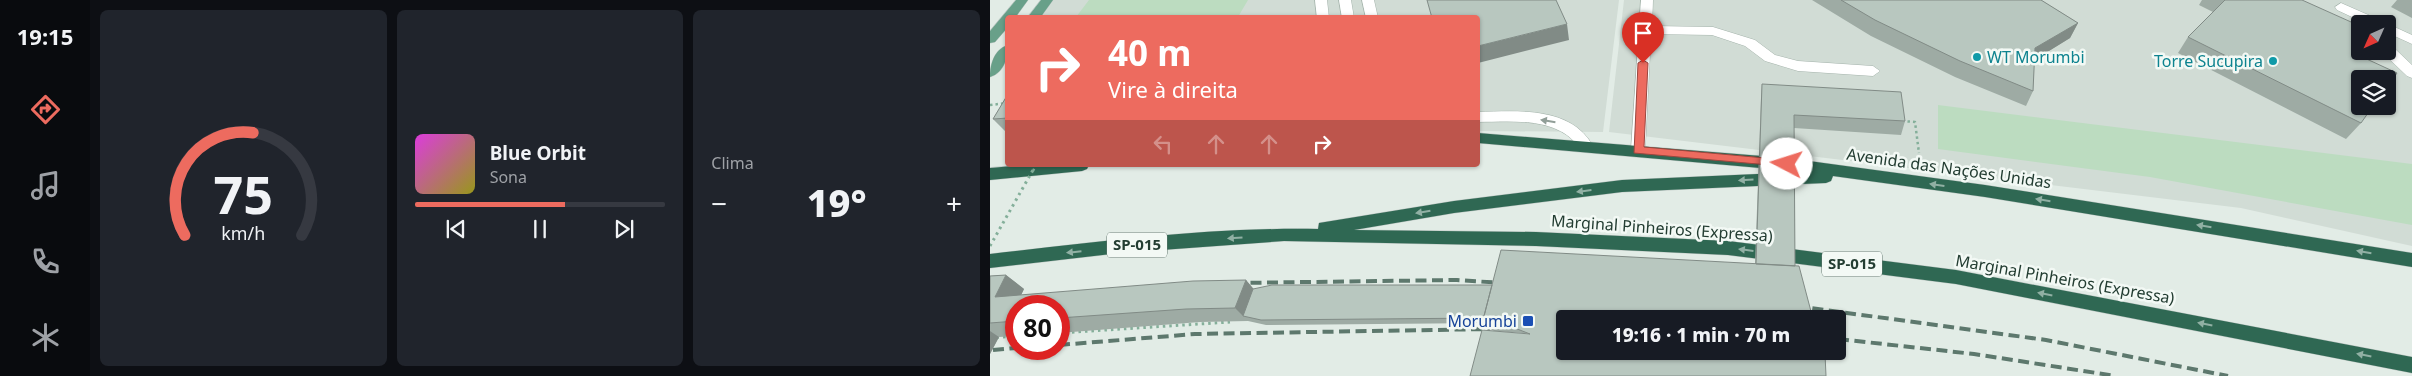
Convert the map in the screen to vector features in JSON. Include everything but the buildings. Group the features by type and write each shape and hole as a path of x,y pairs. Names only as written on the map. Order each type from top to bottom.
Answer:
{"highway":[{"name":"Avenida das Nações Unidas","path":"1480,138 1787,164 1985,191 2412,260"},
{"path":"990,174 1062,167"},
{"path":"1284,235 1454,207 1622,186 1865,175"},
{"name":"Marginal Pinheiros (Expressa)","path":"990,261 1120,246 1284,235 1536,238 1728,248 1956,277 2412,365"}],"main road":[{"path":"1010,15 1022,0"},
{"path":"1035,15 1047,0"},
{"path":"990,39 1005,22"},
{"path":"990,72 1005,53"}],"street":[{"path":"1321,0 1323,15"},
{"path":"1345,0 1348,15"},
{"path":"1368,0 1371,15"},
{"path":"1638,150 1647,0"},
{"path":"2337,4 2360,15"},
{"path":"2337,4 2351,17"},
{"path":"1645,30 1713,31 1750,43 1770,58 1798,66 1874,70"},
{"path":"2396,32 2412,40"},
{"path":"2396,58 2412,73"},
{"path":"1480,117 1528,118 1561,123 1582,137 1586,146"}],"path":[{"path":"990,105 1005,103"},
{"path":"1899,121 1915,122 1919,153"},
{"path":"990,246 1035,167"},
{"path":"1070,332 1238,322"},
{"path":"999,337 1004,329"},
{"path":"990,338 1005,337"}],"shaded area":[{"path":"1048,0 1619,0 1603,132 1480,131 1480,15 1036,15"},
{"path":"1624,0 2412,0 2412,246 2241,208 1609,132"}],"green space":[{"path":"1089,0 1248,0 1239,15 1078,15"},
{"path":"1938,105 2412,164 2412,225 2150,177 1938,149"}],"railway":[{"path":"1234,283 1457,280 1502,283"},
{"path":"1796,306 2046,340 2228,376"},
{"path":"1070,344 1195,334 1490,329"},
{"path":"1846,340 1974,354 2116,376"},
{"path":"993,350 1005,349"}],"place":[{"name":"WT Morumbi","path":"1977,57"},
{"name":"Torre Sucupira","path":"2273,61"},
{"name":"Morumbi","path":"1528,321"}],"route":[{"path":"1643,63 1638,150 1787,164"}]}
